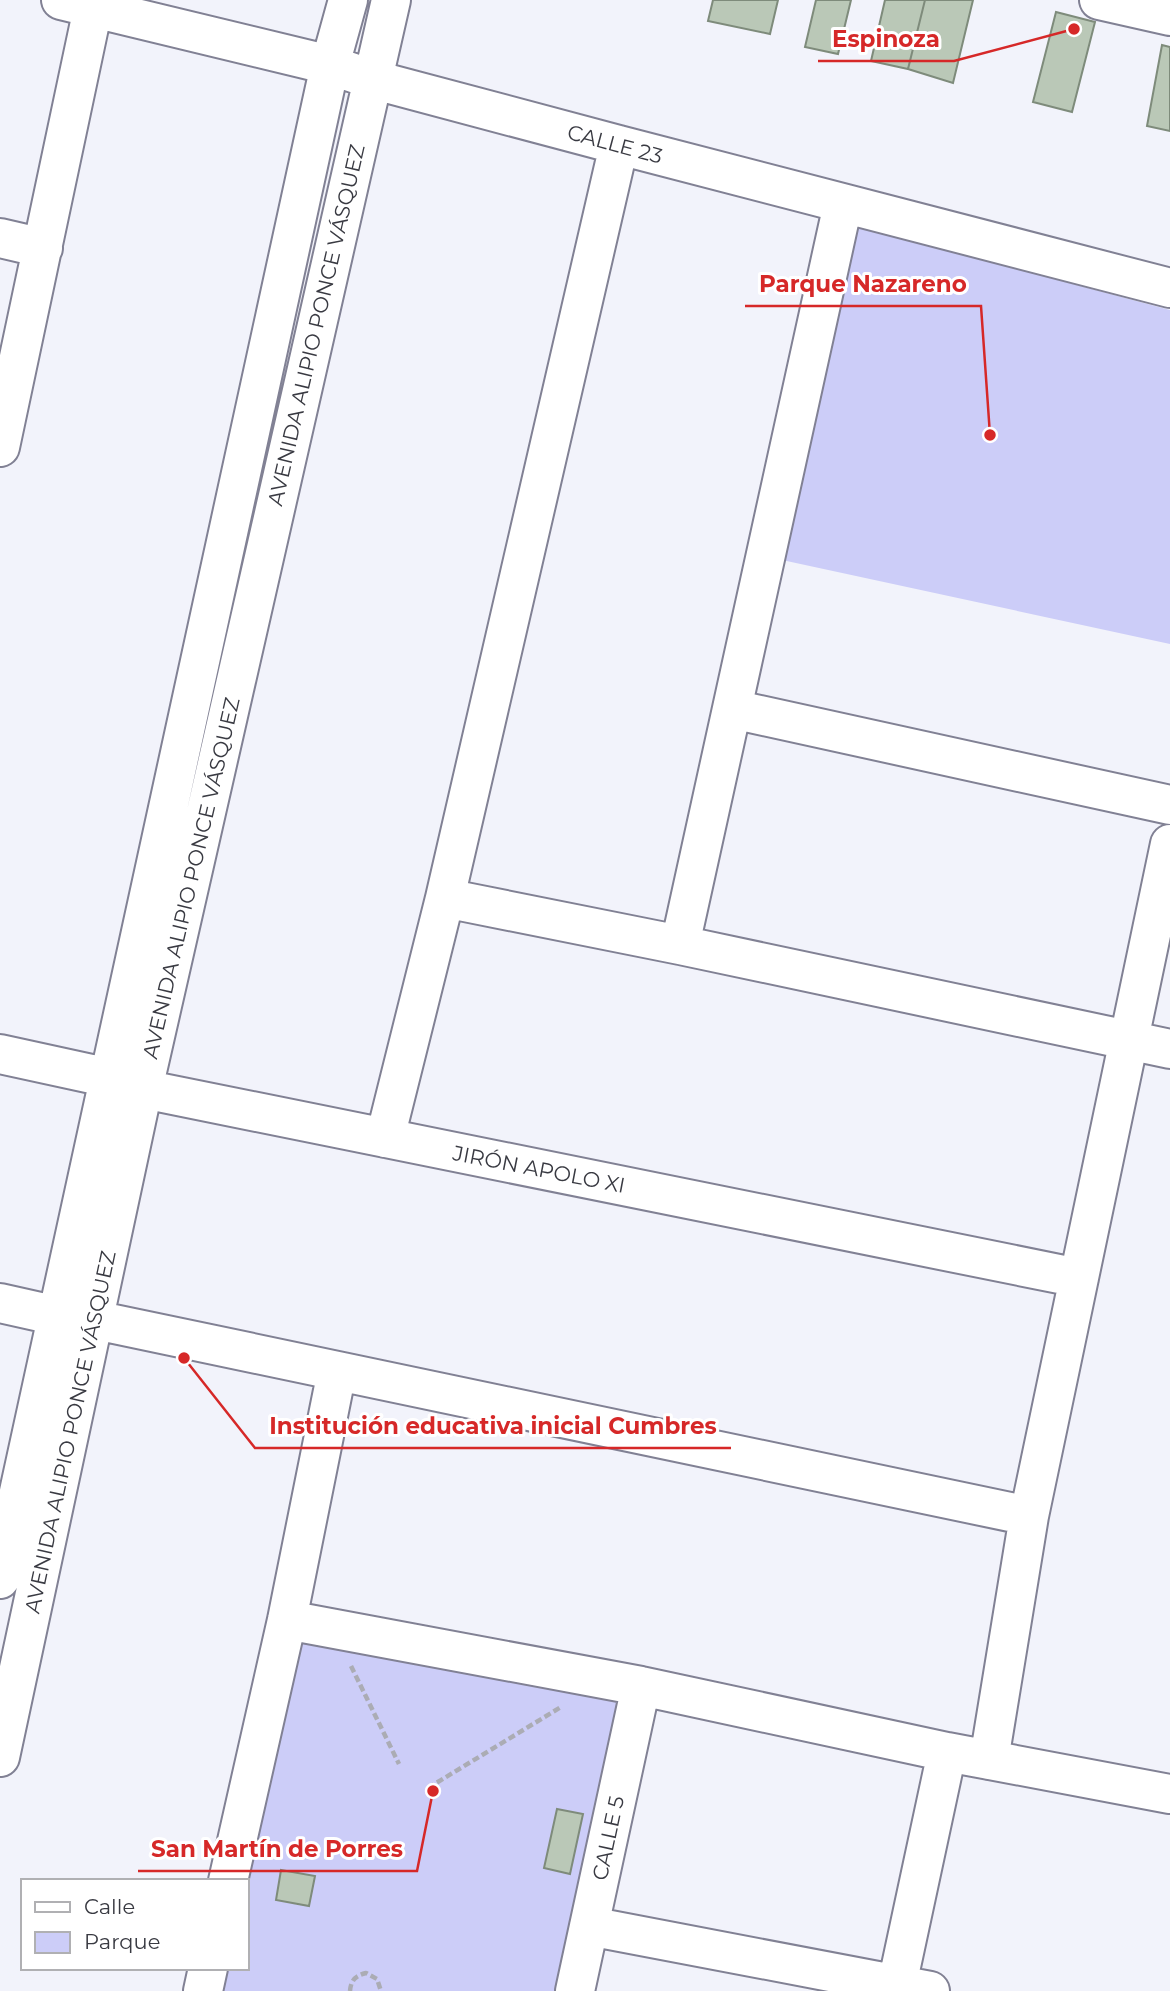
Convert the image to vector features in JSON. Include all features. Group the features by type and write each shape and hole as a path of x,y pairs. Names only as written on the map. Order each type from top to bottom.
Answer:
{"street":[{"name":"AVENIDA ALIPIO PONCE VÁSQUEZ","path":"0,1757 95,1320 127,1084 330,65 348,0"},
{"name":"AVENIDA ALIPIO PONCE VÁSQUEZ","path":"0,1579 58,1316 127,1084 391,0"},
{"path":"1099,0 1170,16"},
{"name":"CALLE 23","path":"77,4 330,65 371,79 619,145 1170,288"},
{"path":"0,447 43,248 77,4"},
{"path":"385,1138 445,898 619,145"},
{"path":"680,945 843,204"},
{"path":"0,238 43,248"},
{"path":"732,709 1170,805"},
{"path":"989,1760 1029,1516 1170,844"},
{"path":"445,898 1170,1048"},
{"name":"JIRÓN APOLO XI","path":"0,1054 127,1084 385,1138 1079,1278"},
{"path":"0,1303 58,1316 95,1320 1029,1516"},
{"path":"228,1879 287,1620 337,1371"},
{"path":"287,1620 641,1686 947,1752 1170,1794"},
{"name":"CALLE 5","path":"575,1991 641,1686"},
{"path":"589,1926 913,1988 947,1752"},
{"path":"203,1991 208,1970"}],"path":[{"path":"351,1665 399,1764"},
{"path":"428,1788 568,1703"},
{"path":"350,1991 351,1983 357,1976 366,1973 377,1979 381,1991"}],"green space":[{"path":"856,226 1170,310 1170,644 782,560"},
{"path":"303,1641 618,1698 555,1991 222,1991 227,1970 248,1970 248,1879"}],"building":[{"path":"713,0 778,0 770,34 708,21"},
{"path":"816,0 851,0 838,54 805,47"},
{"path":"885,0 925,0 908,69 871,61"},
{"path":"925,0 973,0 953,83 908,69"},
{"path":"1056,12 1095,22 1072,112 1033,102"},
{"path":"1162,45 1170,47 1170,131 1147,126"},
{"path":"557,1809 583,1814 570,1874 544,1868"},
{"path":"281,1870 315,1876 309,1906 276,1900"}],"place":[{"name":"Espinoza","path":"1074,29"},
{"name":"Parque Nazareno","path":"990,435"},
{"name":"Institución educativa inicial Cumbres","path":"184,1358"},
{"name":"San Martín de Porres","path":"433,1791"}]}
